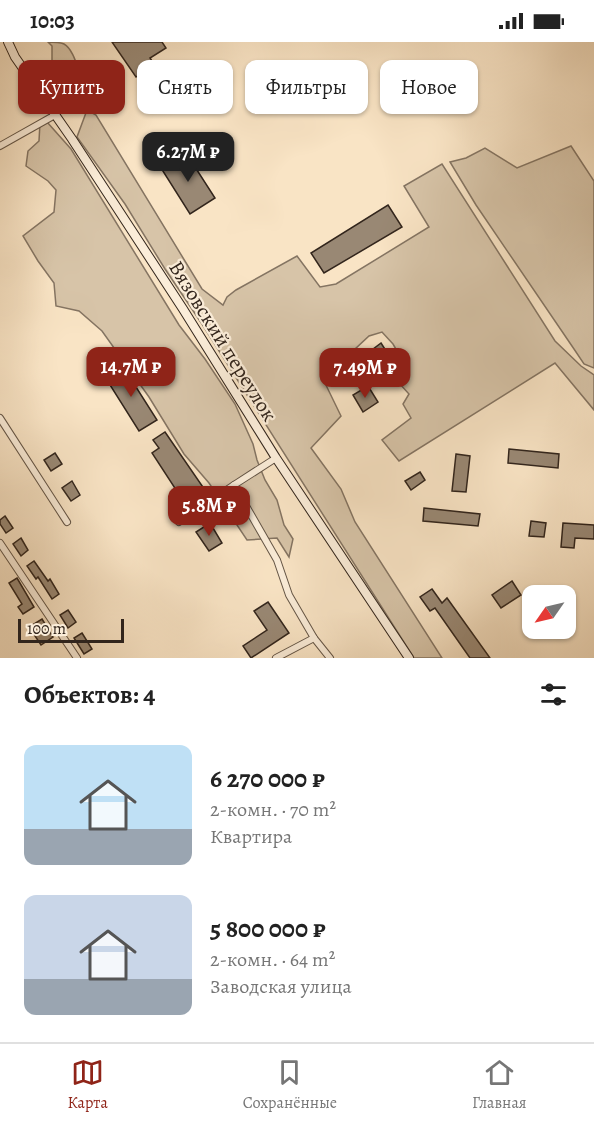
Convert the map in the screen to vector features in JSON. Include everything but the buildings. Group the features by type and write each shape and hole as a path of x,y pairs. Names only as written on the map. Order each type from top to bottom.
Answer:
{"street":[{"name":"Вязовский переулок","path":"8,42 15,57 176,299 276,458 409,658"},
{"path":"0,146 55,115"},
{"path":"0,418 67,522"},
{"path":"179,522 276,458"},
{"path":"234,485 277,560 289,595 314,638 330,658"},
{"path":"0,543 77,658"},
{"path":"276,658 314,638"}],"shaded area":[{"path":"48,42 64,44 75,60 52,60 52,46"},
{"path":"86,114 96,115 202,289 223,305 227,297 236,290 297,256 320,287 336,284 429,227 404,186 442,164 555,341 594,375 594,410 555,363 399,461 382,440 411,418 403,404 409,394 398,382 394,363 400,356 382,332 369,336 323,379 341,416 311,448 341,489 355,522 442,658 414,658 125,204 77,137"},
{"path":"47,122 71,149 179,325 235,404 253,444 265,480 277,500 284,525 293,539 289,557 277,538 247,540 209,483 184,454 149,397 102,331 79,311 56,306 54,283 23,236 54,212 56,190 48,181 26,166 28,151 39,141 40,123"},
{"path":"571,146 594,181 594,368 584,364 476,205 450,162 466,158 485,148 517,168"}]}
